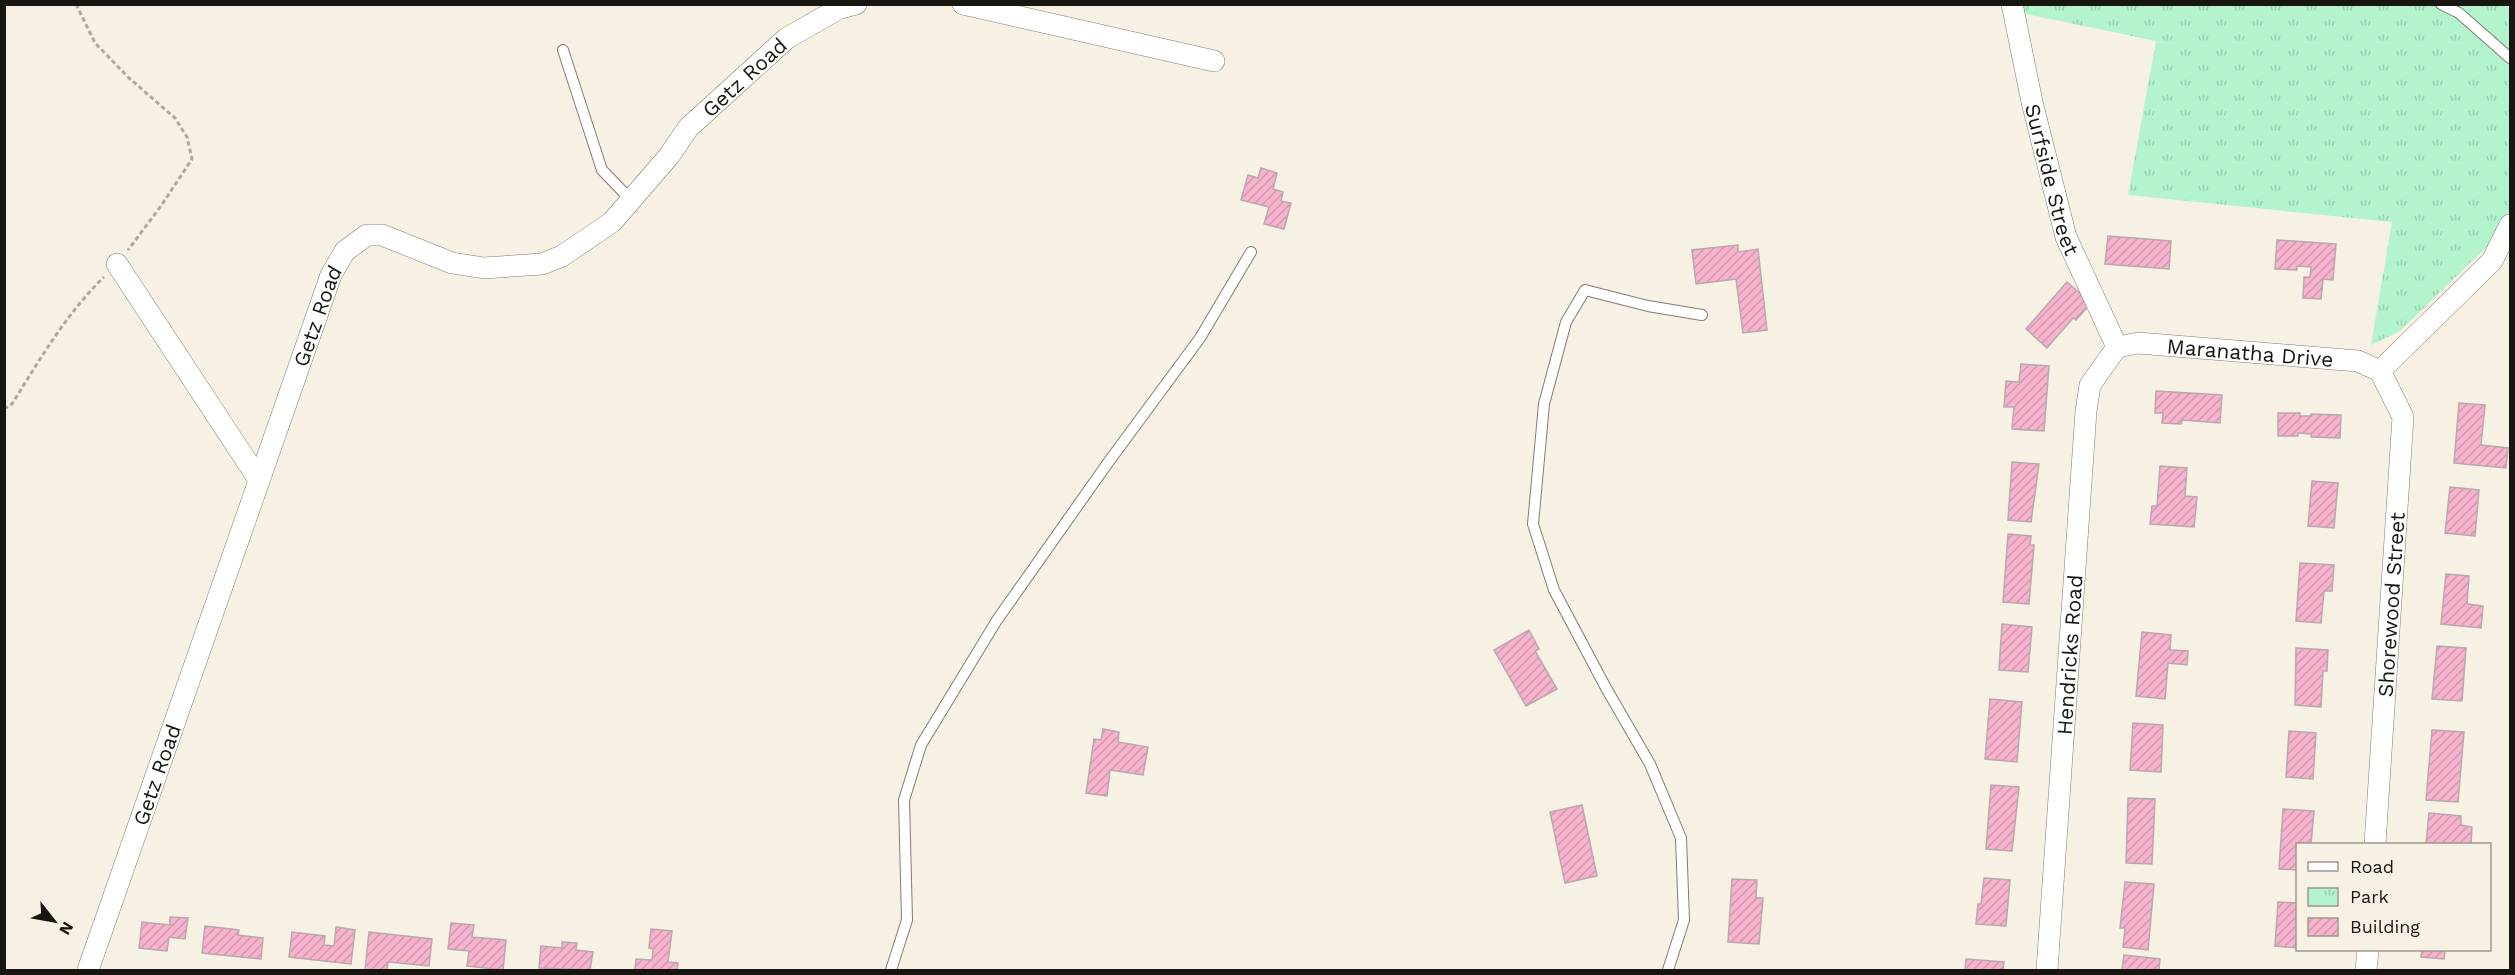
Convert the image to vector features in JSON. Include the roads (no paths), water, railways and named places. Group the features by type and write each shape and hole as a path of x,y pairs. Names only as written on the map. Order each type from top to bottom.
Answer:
{"street":[{"name":"Getz Road","path":"88,970 331,275 345,251 367,235 382,235 452,263 484,268 542,264 562,256 612,222 669,156 688,128 787,38 838,9 856,4"},
{"path":"963,4 1214,61"},
{"name":"Surfside Street","path":"2012,4 2032,102 2066,237 2117,346"},
{"path":"2380,371 2492,261 2511,225"},
{"path":"117,264 259,480"},
{"name":"Maranatha Drive","path":"2117,346 2138,343 2358,361 2380,371"},
{"name":"Hendricks Road","path":"2047,970 2086,411 2090,385 2117,346"},
{"name":"Shorewood Street","path":"2375,843 2403,417 2380,371"},
{"path":"2366,970 2368,951"}],"lane":[{"path":"2441,4 2459,13 2511,58"},
{"path":"563,50 602,170 631,200"},
{"path":"891,970 907,920 904,800 921,745 997,620 1107,464 1200,338 1251,252"},
{"path":"1668,970 1684,920 1681,838 1650,764 1606,688 1554,590 1533,524 1544,404 1566,321 1585,290 1648,306 1702,315"}]}
